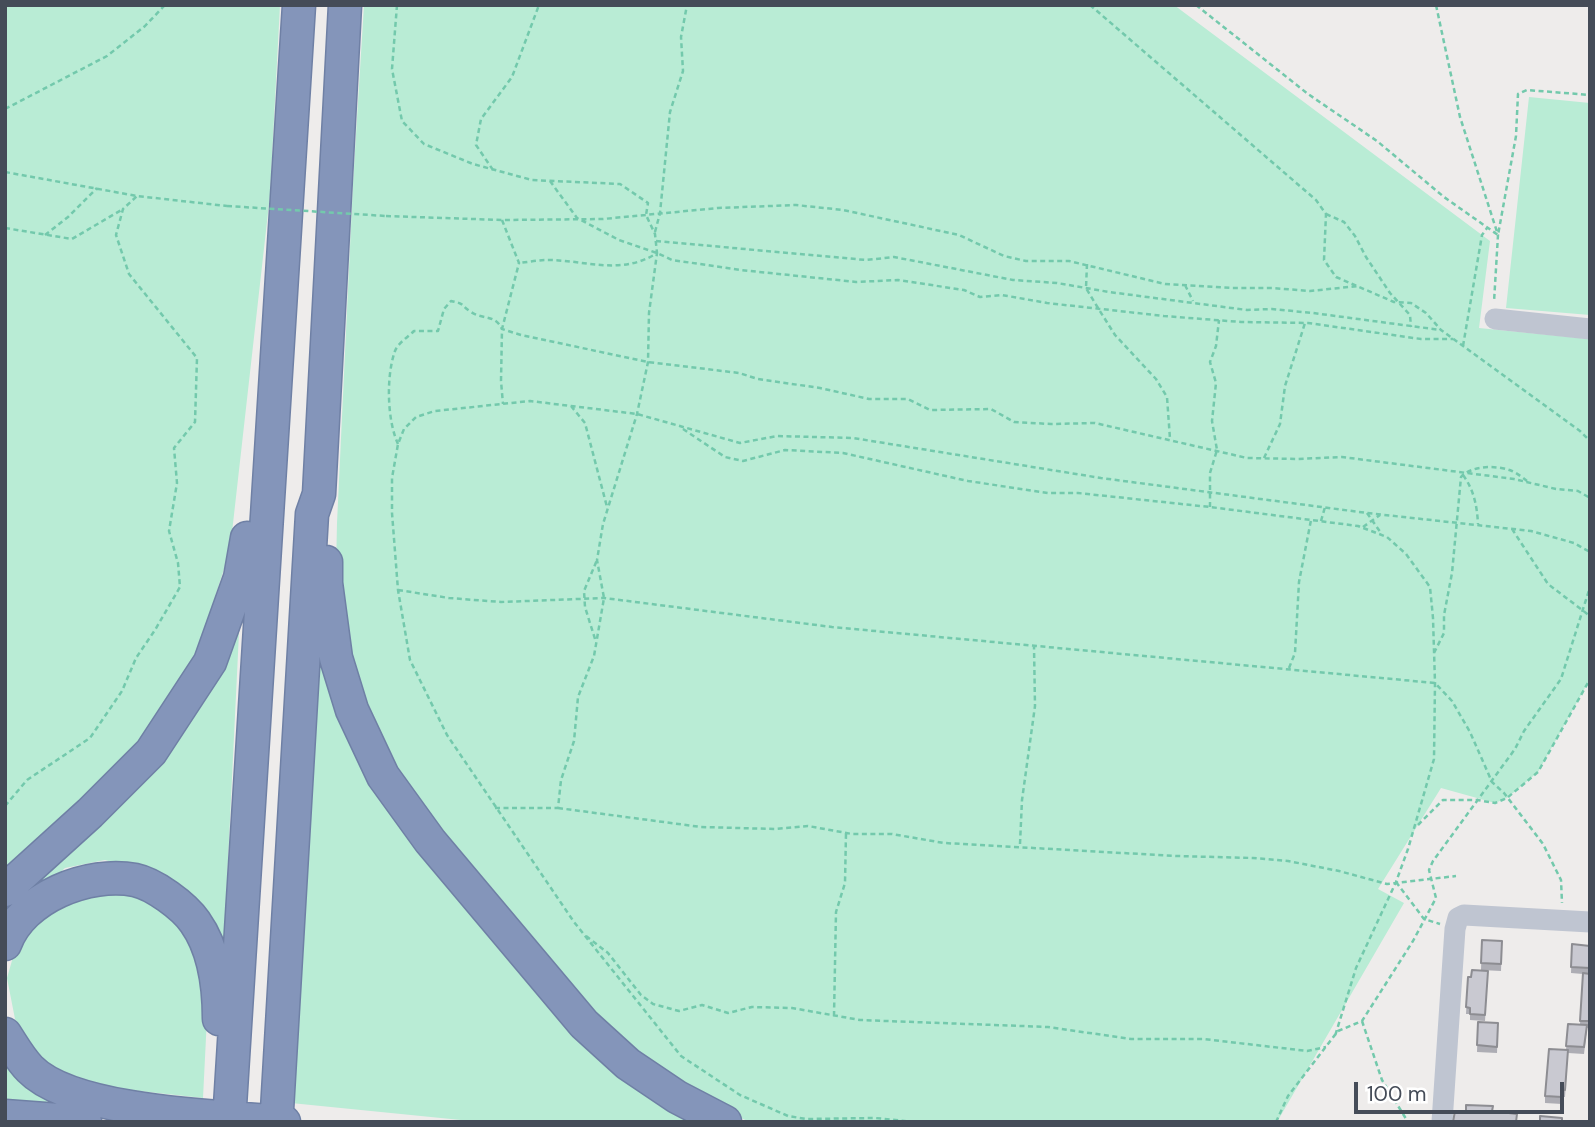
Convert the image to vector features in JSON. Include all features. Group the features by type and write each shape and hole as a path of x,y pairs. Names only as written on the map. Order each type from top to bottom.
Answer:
{"highway":[{"path":"5,944 19,921 35,905 54,892 92,880 135,880 180,905 207,942 219,988 219,1034 230,1106 299,5"},
{"path":"5,1034 31,1070 50,1083 92,1099 195,1115 281,1116 312,514 319,494 345,5"},
{"path":"5,890 90,813 150,752 210,662 240,578 251,510 262,375 279,302"},
{"path":"319,494 326,515 326,583 336,658 352,710 383,776 430,841 584,1024 628,1064 677,1097 725,1122"},
{"path":"5,1116 85,1122"}],"street":[{"path":"1495,319 1590,329"},
{"path":"1441,1122 1456,922 1464,915 1590,922"}],"path":[{"path":"5,109 107,56 145,26 165,5"},
{"path":"397,5 392,69 402,121 424,144 493,170 532,180 620,184 648,203 646,215 655,234 657,253 648,362 597,559 584,591 583,599 596,642"},
{"path":"493,170 476,145 481,119 512,77 539,5"},
{"path":"655,234 660,213 670,112 683,71 681,37 687,5"},
{"path":"1090,5 1316,200 1326,214 1344,222 1398,302 1410,315 1411,327"},
{"path":"1196,5 1308,94 1377,141 1444,197 1498,235"},
{"path":"1436,5 1460,117 1498,235"},
{"path":"1495,319 1498,235 1516,136 1518,94 1527,90 1590,95"},
{"path":"5,172 137,196 227,206 386,216 502,220 603,219 718,208 796,205 843,210 959,235 1004,256 1027,261 1087,264 1165,284 1310,291 1358,286"},
{"path":"550,181 578,218 619,240 672,260 741,271 856,282 898,280 964,290 980,297 1002,295 1219,320 1305,323 1421,339 1453,339"},
{"path":"44,235 68,217 97,188"},
{"path":"5,228 72,239 123,209 137,196"},
{"path":"5,806 27,780 90,738 122,691 136,658 180,587 178,563 169,531 177,483 174,448 195,422 197,358 129,274 116,234 123,209"},
{"path":"1326,214 1324,260 1336,277 1398,302 1411,303 1426,313 1441,330 1590,441"},
{"path":"502,220 519,263 502,329 503,404"},
{"path":"1463,346 1482,235 1487,228"},
{"path":"656,241 866,260 894,257 1013,280 1057,283 1247,310 1272,309 1313,313 1441,330"},
{"path":"519,263 547,260 596,265 635,264 657,253"},
{"path":"1087,264 1086,288 1098,308 1115,335 1156,379 1167,397 1170,439"},
{"path":"1185,285 1193,302"},
{"path":"398,444 389,416 395,348 414,331 438,331 444,309 451,301 464,303 472,313 489,316 499,322 502,329 521,335 648,362 739,373 758,379 820,388 869,399 908,399 930,410 991,409 1014,422 1095,423 1247,458 1342,457 1530,483 1578,491 1590,498"},
{"path":"1210,507 1210,473 1217,450 1212,421 1216,383 1210,362 1216,346 1219,320"},
{"path":"1264,458 1280,425 1285,386 1305,323"},
{"path":"915,1122 876,1118 806,1119 788,1116 740,1095 681,1056 583,934 447,735 410,660 398,590 392,478 398,444 404,429 416,417 435,411 530,401 636,414 740,443 777,436 853,438 1101,478 1325,508 1531,531 1574,543 1590,552"},
{"path":"571,406 585,423 608,510"},
{"path":"681,427 725,457 743,461 785,450 820,450 968,481 1048,493 1078,493 1321,521 1362,527 1383,535"},
{"path":"1463,474 1482,468 1511,471 1530,483"},
{"path":"1434,656 1444,633 1444,615 1452,573 1455,523 1463,474"},
{"path":"1463,474 1471,485 1477,506 1478,524"},
{"path":"1321,521 1325,508"},
{"path":"1335,1036 1352,977 1396,883 1434,759 1435,683 1430,587 1406,554 1383,535 1367,513"},
{"path":"1362,527 1380,514"},
{"path":"1289,669 1295,653 1299,582 1311,520"},
{"path":"1512,529 1548,584 1590,616"},
{"path":"558,808 561,780 574,741 578,697 594,656 604,598 597,559"},
{"path":"1276,1122 1288,1096 1338,1031 1362,1021 1413,941 1436,898 1429,870 1433,861 1492,782 1560,679 1590,587"},
{"path":"398,590 501,602 604,598 832,627 1435,683 1452,701 1492,782 1543,844 1561,880 1561,922"},
{"path":"1020,846 1022,800 1035,706 1034,646"},
{"path":"1415,827 1443,800 1495,803 1507,798 1538,772 1590,679"},
{"path":"495,808 558,808 701,827 775,829 808,826 846,833 892,834 944,842 1276,860 1339,871 1387,884 1456,876"},
{"path":"834,1016 836,912 845,883 846,833"},
{"path":"1396,883 1424,919 1455,929"},
{"path":"583,934 608,953 641,995 664,1008 679,1011 702,1005 728,1013 752,1007 792,1009 860,1020 1048,1027 1131,1039 1204,1039 1307,1051 1326,1048"},
{"path":"1362,1021 1382,1080 1408,1122"}],"green space":[{"path":"5,5 280,5 270,195 230,550 195,660 139,746 5,873"},
{"path":"364,5 1174,5 1490,241 1479,328 1590,339 1590,679 1538,772 1507,798 1495,803 1441,788 1378,889 1404,903 1277,1122 750,1122 713,1106 625,1049 442,840 384,754 348,663 336,570 353,183"},
{"path":"1529,97 1590,103 1590,315 1506,308"},
{"path":"240,612 224,944 202,909 159,876 105,860 65,868 5,922 5,910 77,842"},
{"path":"322,636 402,827 708,1122 481,1122 291,1103"},
{"path":"109,890 158,902 185,921 208,997 203,1098 94,1086 61,1079 27,1047 15,1019 7,978 17,943 38,918 68,899"},
{"path":"5,1063 47,1096 47,1104 5,1102"}],"building":[{"path":"1482,940 1502,941 1501,964 1481,963"},
{"path":"1572,944 1590,946 1590,968 1571,967"},
{"path":"1472,970 1488,971 1485,1015 1470,1014 1470,1008 1466,1007 1468,977 1471,977"},
{"path":"1583,973 1590,974 1590,1021 1580,1021"},
{"path":"1478,1022 1498,1023 1497,1047 1477,1045"},
{"path":"1568,1024 1587,1025 1584,1047 1566,1046"},
{"path":"1549,1049 1568,1050 1562,1097 1545,1096"},
{"path":"1466,1105 1493,1106 1492,1111 1517,1114 1516,1122 1453,1122 1455,1111 1466,1112"},
{"path":"1540,1116 1562,1118 1562,1122 1540,1122"}]}
